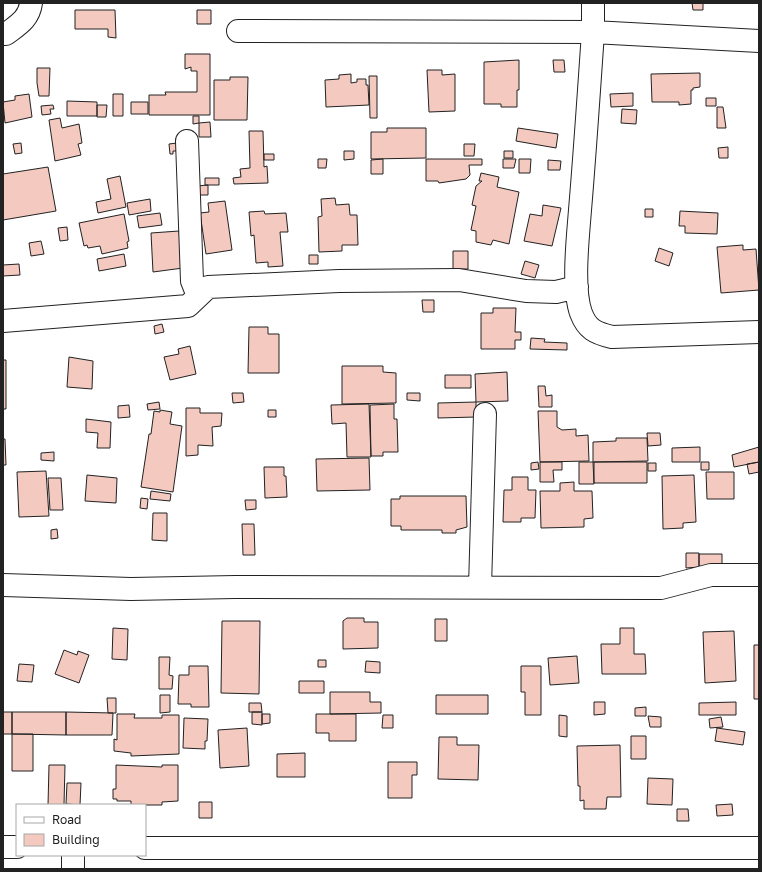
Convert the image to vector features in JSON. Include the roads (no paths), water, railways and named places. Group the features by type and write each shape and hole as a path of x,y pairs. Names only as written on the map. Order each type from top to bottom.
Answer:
{"street":[{"path":"3,34 6,34 23,22 30,12 32,3"},
{"path":"593,3 593,32 579,233 577,287 580,311 586,325 597,334 612,337 759,332"},
{"path":"238,31 593,32 759,41"},
{"path":"186,141 192,281 198,296"},
{"path":"3,321 188,306 208,286 339,281 459,280 526,292 556,292 577,287"},
{"path":"480,587 485,414"},
{"path":"3,585 131,590 235,587 661,588 711,575 759,575"},
{"path":"3,847 16,847"},
{"path":"146,848 759,848"},
{"path":"73,856 73,869"}]}
